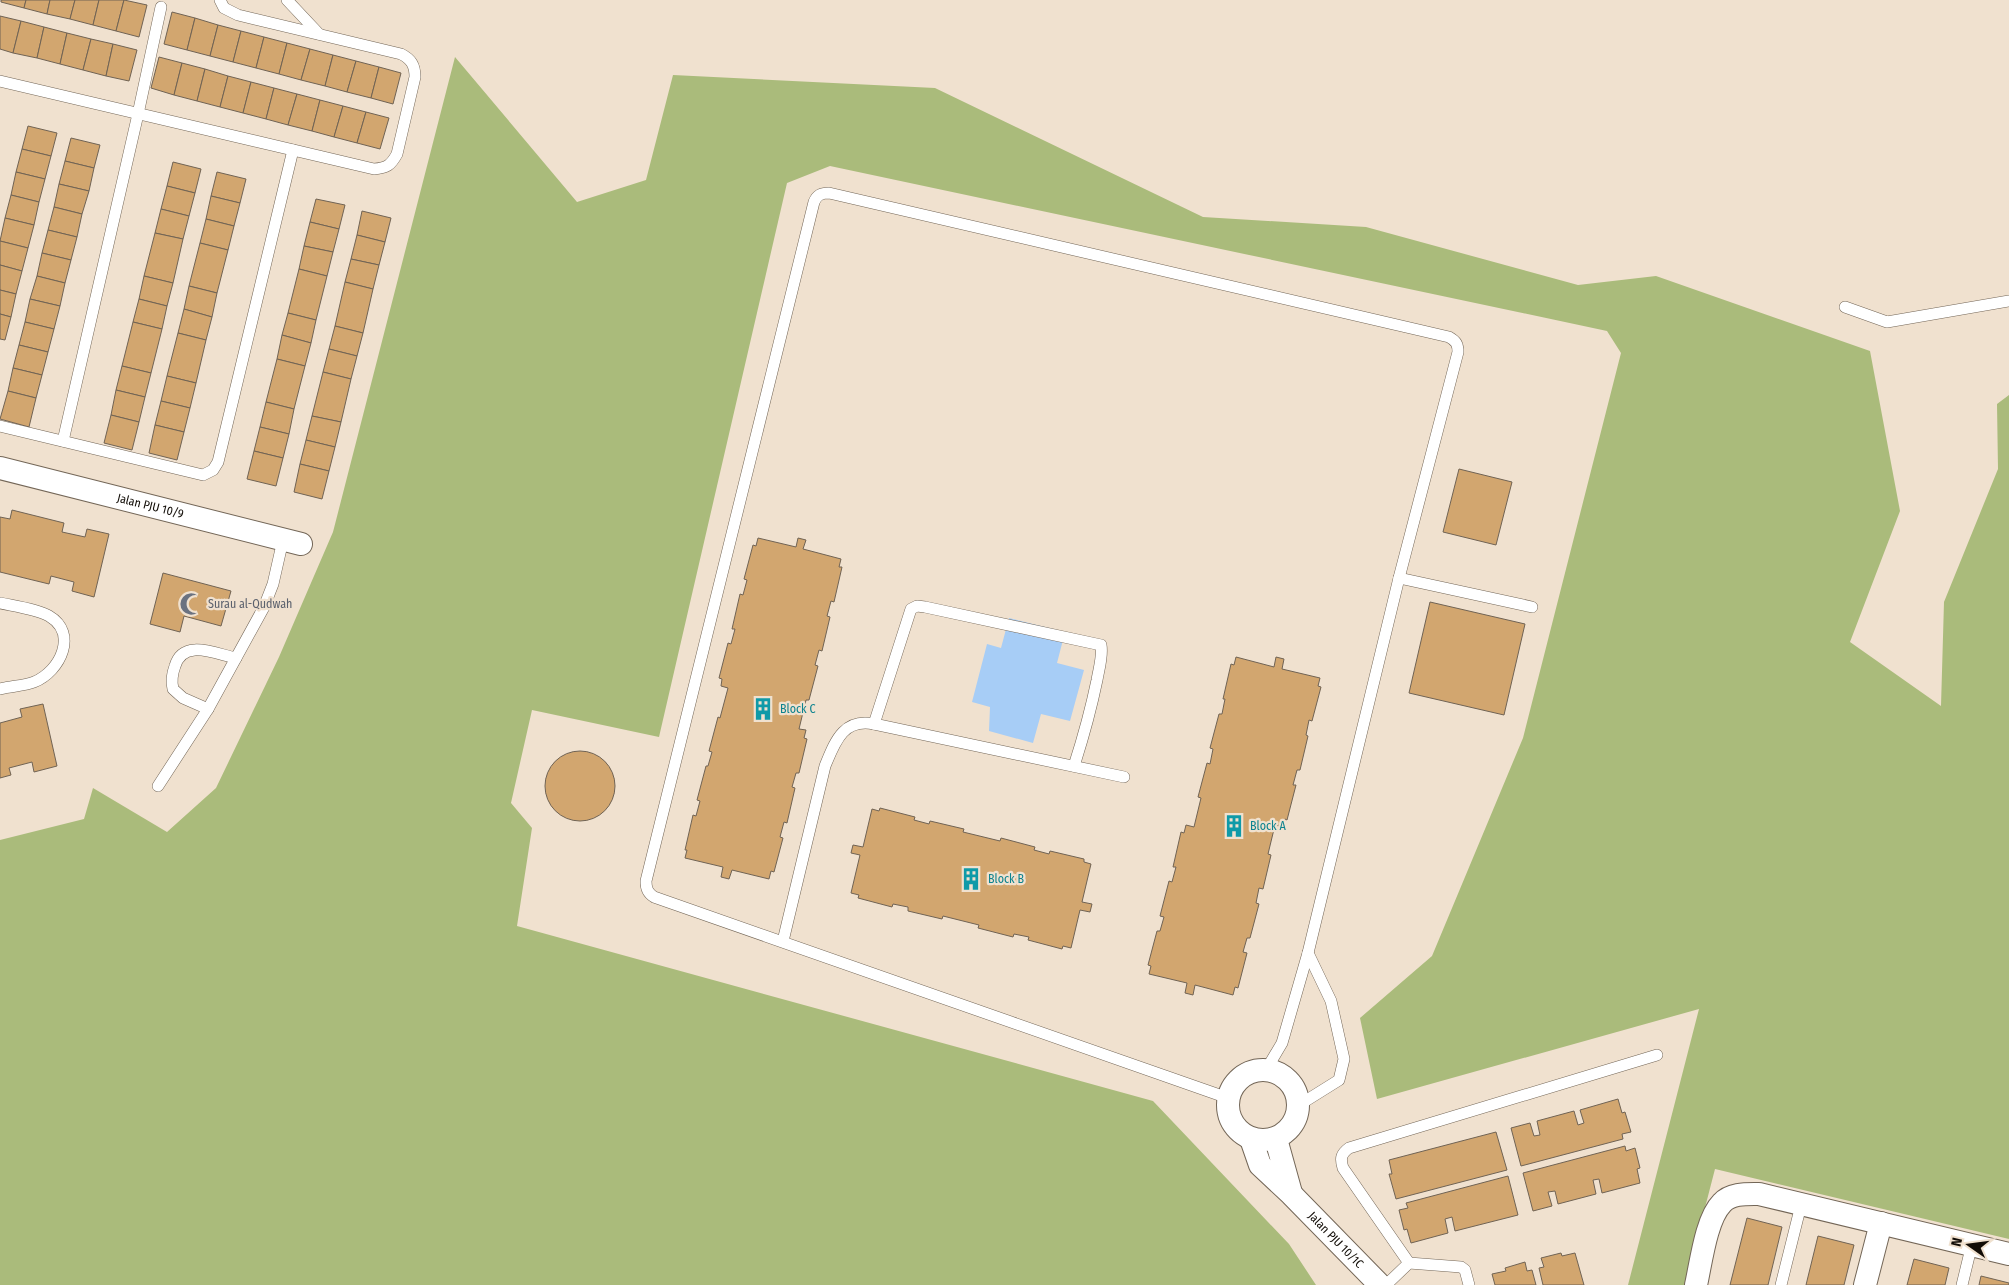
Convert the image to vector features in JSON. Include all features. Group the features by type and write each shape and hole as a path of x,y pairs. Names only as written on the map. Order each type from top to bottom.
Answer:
{"street":[{"name":"Jalan PJU 10/9","path":"0,468 292,542"},
{"path":"1266,1070 1283,1076 1294,1088 1298,1105 1292,1126 1276,1139 1251,1139 1237,1130 1229,1115 1228,1098 1236,1082 1250,1072 1266,1070"},
{"name":"Jalan PJU 10/1C","path":"1251,1139 1260,1165 1380,1285"},
{"name":"Jalan PJU 10/1C","path":"1276,1139 1291,1194"},
{"path":"1696,1285 1713,1216 1722,1202 1739,1194 1759,1194 2009,1254"},
{"path":"1865,1285 1881,1223"}],"lane":[{"path":"0,81 374,169 384,168 392,164 397,154 415,77 415,69 412,62 401,54 230,13 224,8 220,0"},
{"path":"287,0 319,34"},
{"path":"63,441 161,7"},
{"path":"0,426 203,475 213,470 220,452 293,150"},
{"path":"1228,1098 654,897 649,893 646,881 811,212 817,196 822,193 829,193 1449,337 1455,340 1458,352 1399,578 1308,953 1282,1043 1266,1070"},
{"path":"1845,308 1887,322 1897,322 2009,301"},
{"path":"158,786 208,709 264,607 292,542"},
{"path":"1399,578 1532,607"},
{"path":"0,603 47,614 60,624 65,637 59,660 50,672 35,682 0,689"},
{"path":"874,724 911,609 916,606 925,607 994,620 1102,645 1102,658 1084,737 1074,766"},
{"path":"208,709 183,698 173,689 172,676 178,656 184,652 198,649 236,658"},
{"path":"783,941 825,766 840,734 852,726 863,722 874,724 1124,777"},
{"path":"1298,1105 1339,1080 1344,1058 1331,1002 1308,953"},
{"path":"1409,1263 1343,1168 1340,1160 1343,1153 1359,1145 1657,1056"},
{"path":"1781,1285 1801,1205"},
{"path":"1962,1285 1972,1244"},
{"path":"1386,1285 1409,1263 1460,1267 1465,1270 1469,1285"}],"green space":[{"path":"455,57 577,202 646,180 673,75 935,88 1203,217 1366,227 1578,285 1656,276 1870,351 1900,511 1850,642 1941,706 1944,602 1998,469 1997,404 2009,395 2009,1239 1715,1169 1685,1285 1628,1285 1699,1009 1377,1099 1360,1018 1432,956 1523,738 1621,353 1607,331 830,166 787,183 659,737 532,710 511,803 532,828 517,926 1153,1101 1289,1244 1316,1285 0,1285 0,840 84,819 93,788 167,832 216,788 279,657 333,532"}],"water":[{"path":"1009,618 1065,632 1057,663 1084,670 1070,721 1041,714 1033,743 989,731 990,707 972,702 987,644 1001,648"}],"building":[{"path":"1,0 26,0 24,8 1,2"},
{"path":"26,0 50,0 47,14 24,8"},
{"path":"50,0 75,0 70,19 47,14"},
{"path":"75,0 99,0 93,25 70,19"},
{"path":"99,0 124,0 116,31 93,25"},
{"path":"124,0 147,5 139,37 116,31"},
{"path":"172,12 195,18 187,50 164,44"},
{"path":"0,16 21,21 13,53 0,49"},
{"path":"195,18 218,25 210,56 187,50"},
{"path":"21,21 44,27 37,58 13,53"},
{"path":"218,25 241,31 233,62 210,56"},
{"path":"44,27 67,33 60,64 37,58"},
{"path":"241,31 264,37 256,68 233,62"},
{"path":"67,33 91,39 83,70 60,64"},
{"path":"264,37 287,43 279,74 256,68"},
{"path":"91,39 113,44 106,76 83,70"},
{"path":"287,43 310,49 301,80 279,74"},
{"path":"113,44 137,50 129,81 106,76"},
{"path":"310,49 333,55 325,86 301,80"},
{"path":"333,55 356,61 347,92 325,86"},
{"path":"159,57 182,63 174,95 151,88"},
{"path":"356,61 379,67 371,98 347,92"},
{"path":"182,63 205,69 197,101 174,95"},
{"path":"379,67 401,73 393,104 371,98"},
{"path":"205,69 228,76 220,107 197,101"},
{"path":"228,76 251,82 243,113 220,107"},
{"path":"251,82 274,88 266,119 243,113"},
{"path":"274,88 297,94 288,125 266,119"},
{"path":"297,94 320,100 312,131 288,125"},
{"path":"320,100 343,106 334,137 312,131"},
{"path":"343,106 366,112 357,143 334,137"},
{"path":"366,112 389,118 380,149 357,143"},
{"path":"28,126 57,133 51,156 22,149"},
{"path":"71,138 100,145 94,168 65,161"},
{"path":"22,149 51,156 45,179 16,172"},
{"path":"65,161 94,168 89,191 59,184"},
{"path":"173,162 201,169 195,193 167,186"},
{"path":"16,172 45,179 39,202 11,195"},
{"path":"217,172 246,179 240,203 211,196"},
{"path":"59,184 89,191 82,214 54,207"},
{"path":"167,186 195,193 189,216 161,209"},
{"path":"11,195 39,202 34,225 5,218"},
{"path":"211,196 240,203 234,226 206,219"},
{"path":"316,199 345,205 339,229 310,222"},
{"path":"54,207 82,214 77,237 48,230"},
{"path":"161,209 189,216 183,239 155,233"},
{"path":"362,211 391,218 385,242 357,235"},
{"path":"5,218 34,225 28,248 0,241"},
{"path":"206,219 234,226 228,250 200,243"},
{"path":"310,222 339,229 333,252 304,246"},
{"path":"48,230 77,237 71,260 42,253"},
{"path":"155,233 183,239 173,283 144,276"},
{"path":"357,235 385,242 379,265 351,259"},
{"path":"0,241 28,248 22,271 0,265"},
{"path":"200,243 228,250 217,293 189,286"},
{"path":"304,246 333,252 327,276 299,269"},
{"path":"42,253 71,260 65,283 37,276"},
{"path":"351,259 379,265 373,289 345,282"},
{"path":"0,265 22,271 16,294 0,290"},
{"path":"299,269 327,276 316,320 288,313"},
{"path":"37,276 65,283 60,306 30,299"},
{"path":"144,276 173,283 167,306 139,299"},
{"path":"345,282 373,289 363,333 335,326"},
{"path":"189,286 217,293 212,317 184,309"},
{"path":"0,290 16,294 11,317 0,314"},
{"path":"30,299 60,306 54,329 25,322"},
{"path":"139,299 167,306 162,329 133,322"},
{"path":"184,309 212,317 206,340 178,333"},
{"path":"288,313 316,320 311,343 282,335"},
{"path":"0,314 11,317 5,340 0,339"},
{"path":"25,322 54,329 48,352 19,345"},
{"path":"133,322 162,329 151,373 122,366"},
{"path":"335,326 363,333 357,356 329,349"},
{"path":"178,333 206,340 196,383 167,376"},
{"path":"282,335 311,343 305,366 277,359"},
{"path":"19,345 48,352 42,375 13,368"},
{"path":"329,349 357,356 351,379 323,372"},
{"path":"277,359 305,366 294,409 266,402"},
{"path":"122,366 151,373 145,397 116,390"},
{"path":"13,368 42,375 36,398 8,391"},
{"path":"323,372 351,379 341,422 312,416"},
{"path":"167,376 196,383 190,408 161,401"},
{"path":"116,390 145,397 139,422 111,415"},
{"path":"8,391 36,398 29,427 0,419"},
{"path":"161,401 190,408 184,432 155,425"},
{"path":"266,402 294,409 289,434 260,427"},
{"path":"111,415 139,422 132,450 104,443"},
{"path":"312,416 341,422 335,447 306,440"},
{"path":"155,425 184,432 177,460 149,453"},
{"path":"260,427 289,434 283,458 254,451"},
{"path":"306,440 335,447 329,471 300,464"},
{"path":"254,451 283,458 276,486 247,479"},
{"path":"300,464 329,471 322,499 294,492"},
{"path":"1459,469 1512,482 1496,545 1443,532"},
{"path":"12,510 64,523 62,532 85,537 87,529 109,534 94,597 72,591 74,582 51,576 49,584 0,572 0,517 10,519"},
{"name":"Block C","path":"758,538 796,547 798,538 806,540 803,549 841,559 839,567 842,567 834,602 831,601 827,616 830,617 822,651 819,650 815,665 818,666 809,700 806,700 799,729 806,730 804,738 807,739 799,773 796,773 792,787 795,788 787,823 784,822 780,837 783,838 774,872 771,871 769,879 732,870 729,879 721,877 723,867 685,858 687,850 685,850 693,815 696,816 700,801 697,800 706,766 708,766 712,752 709,751 718,717 720,718 728,688 721,686 722,679 719,678 728,643 731,644 735,629 732,629 740,594 743,595 747,580 744,579 753,545 756,546"},
{"name":"Surau al-Qudwah","path":"163,573 231,591 221,626 184,616 180,632 150,624"},
{"path":"1430,602 1525,624 1504,715 1409,693"},
{"name":"Block A","path":"1236,657 1274,667 1276,657 1284,659 1282,669 1320,678 1318,686 1321,687 1312,721 1309,720 1306,735 1308,736 1300,770 1297,770 1293,785 1296,785 1287,820 1285,819 1283,827 1275,825 1268,854 1271,855 1263,889 1259,888 1256,903 1259,904 1250,938 1247,938 1243,952 1247,953 1238,988 1235,987 1233,995 1195,985 1193,995 1185,993 1187,983 1149,974 1151,966 1148,965 1157,931 1160,931 1164,917 1160,916 1169,881 1172,882 1176,867 1173,867 1181,832 1184,833 1186,825 1194,827 1201,798 1198,797 1207,763 1210,764 1213,749 1210,748 1219,714 1222,714 1225,699 1223,699 1231,664 1234,665"},
{"path":"43,704 57,766 34,772 32,762 9,768 11,775 0,778 0,723 22,717 20,709"},
{"path":"587,751 600,757 609,766 613,772 615,786 613,800 605,811 594,819 573,821 566,819 555,811 547,800 545,779 547,772 555,761 566,753"},
{"name":"Block B","path":"880,808 915,817 914,820 929,824 930,821 964,829 963,832 1000,841 1001,838 1035,847 1034,850 1049,854 1050,851 1084,859 1084,862 1091,864 1082,902 1092,904 1090,912 1080,910 1071,948 1063,946 1062,949 1028,940 1029,937 1014,934 1013,937 978,928 979,925 943,916 942,919 908,911 908,907 893,904 892,907 858,898 859,895 851,893 860,855 851,853 853,845 863,847 872,809 879,811"},
{"path":"1618,1099 1622,1113 1625,1112 1631,1132 1622,1134 1623,1139 1521,1166 1511,1128 1530,1123 1534,1136 1540,1135 1537,1121 1574,1111 1578,1125 1584,1123 1580,1110"},
{"path":"1496,1132 1507,1170 1396,1199 1389,1174 1392,1174 1389,1160"},
{"path":"1625,1146 1626,1151 1635,1148 1640,1168 1637,1169 1640,1183 1602,1193 1599,1179 1593,1180 1596,1194 1558,1204 1555,1191 1548,1192 1552,1206 1533,1211 1523,1173"},
{"path":"1508,1176 1518,1215 1455,1231 1452,1217 1445,1219 1448,1233 1411,1243 1407,1229 1404,1230 1399,1210 1408,1208 1406,1203"},
{"path":"1747,1218 1782,1227 1768,1285 1730,1285"},
{"path":"1818,1236 1854,1245 1844,1285 1806,1285"},
{"path":"1561,1253 1562,1256 1575,1253 1584,1285 1543,1285 1539,1268 1544,1267 1541,1258"},
{"path":"1914,1259 1949,1268 1945,1285 1907,1285"},
{"path":"1525,1262 1527,1271 1532,1270 1536,1285 1495,1285 1492,1274 1506,1271 1505,1268"},
{"path":"1981,1276 2009,1283 2009,1285 1979,1285"}],"place":[{"name":"Surau al-Qudwah","path":"191,604"},
{"name":"Block C","path":"763,709"},
{"name":"Block A","path":"1234,826"},
{"name":"Block B","path":"971,879"}]}
